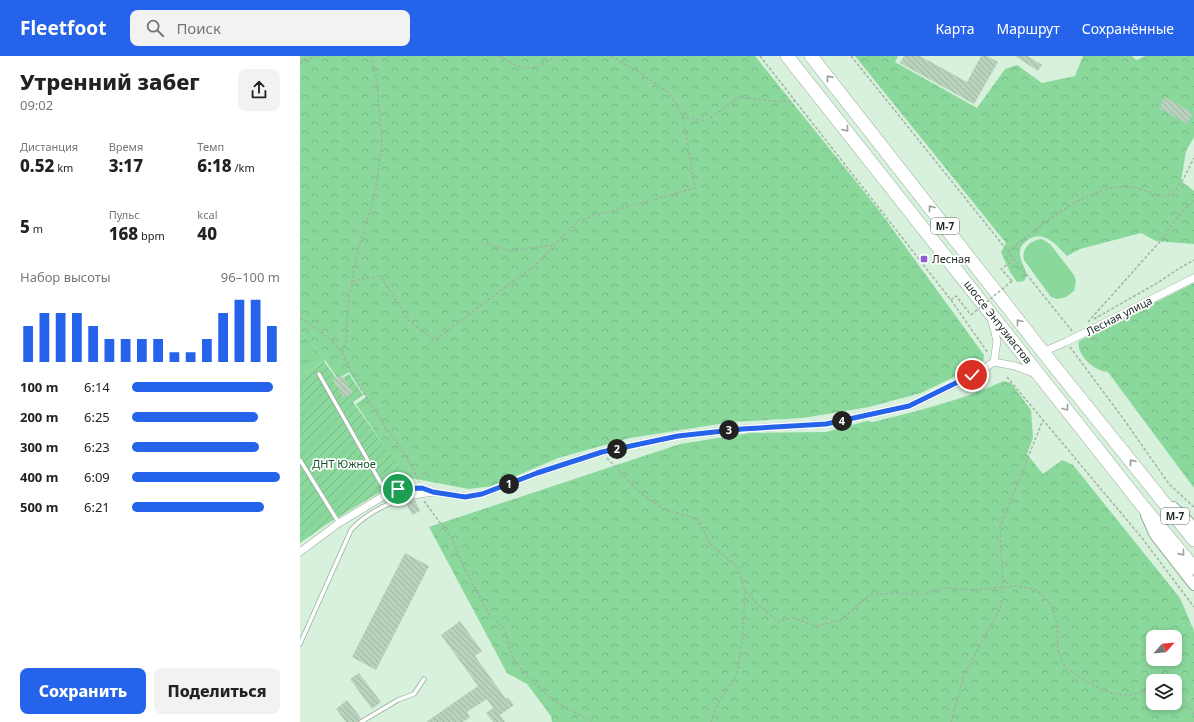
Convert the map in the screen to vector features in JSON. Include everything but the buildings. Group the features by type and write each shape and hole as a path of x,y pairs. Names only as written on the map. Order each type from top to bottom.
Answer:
{"highway":[{"name":"шоссе Энтузиастов","path":"787,56 1141,504 1194,568"},
{"name":"шоссе Энтузиастов","path":"811,56 1043,352 1194,540"}],"main road":[{"path":"1157,493 1194,528"},
{"path":"1141,504 1155,535 1194,585"}],"street":[{"name":"Лесная улица","path":"1043,352 1194,278"},
{"path":"987,308 994,325 997,341 994,362"},
{"path":"300,552 339,523 398,489 465,497 482,494 537,473 602,452 678,436 742,429 826,424 909,406 972,375 994,362 1029,371 1042,378"},
{"path":"412,495 421,491"}],"lane":[{"path":"319,374 387,494"},
{"path":"300,460 339,523"},
{"path":"300,644 351,530 360,520 394,501 412,495"},
{"path":"361,722 398,700 414,694 424,679"}],"path":[{"path":"300,63 316,56"},
{"path":"342,352 346,341 348,303 352,281 358,250 375,194 382,143 377,81 371,56"},
{"path":"500,56 515,65 530,69 546,63 555,56"},
{"path":"352,281 380,276 410,322 433,339 438,338 535,265 579,220 695,188 683,117 669,93 642,74 611,56"},
{"path":"760,56 951,300 989,356"},
{"path":"851,56 1073,333 1067,337 1066,342 1130,427 1169,484 1194,507"},
{"path":"683,117 706,121 739,97 771,102 796,101"},
{"path":"1008,252 1050,218 1088,196 1109,188 1130,187 1165,198 1183,180 1194,158"},
{"path":"1083,326 1164,238 1171,225 1185,207 1194,201"},
{"path":"486,243 511,251 555,245"},
{"path":"951,300 956,296 970,314 1012,281 1001,269 1014,259"},
{"path":"1088,322 1159,282 1194,260"},
{"path":"300,318 328,337 342,352 360,388 412,467 426,504 452,539 464,568 489,614 504,628 513,660 528,678 546,694 561,705 592,722"},
{"path":"1007,377 1142,538 1194,607"},
{"path":"952,722 964,673 1000,609 1003,586 1000,527 1043,420"},
{"path":"602,452 635,488 661,508 697,519 712,546 738,567 745,590 737,674 716,707 711,722"},
{"path":"745,590 757,604 780,622 793,618 817,626 840,620 870,595 896,593 920,594 946,588 972,590 1003,586 1017,586 1037,590 1053,608 1057,626 1058,651 1065,667 1087,682 1108,692 1128,696 1146,691"},
{"path":"1182,699 1187,702 1194,715"}],"green space":[{"path":"300,56 755,56 878,209 984,355 983,363 921,393 869,407 803,418 732,422 630,438 558,458 493,486 469,489 405,477 356,404 366,397 349,372 338,379 325,360 300,331"},
{"path":"855,56 898,56 895,62 977,108 1005,69 1017,65 1042,83 1075,76 1083,56 1132,56 1136,60 1145,56 1194,56 1194,137 1186,151 1181,181 1194,191 1194,244 1156,241 1141,233 1080,249 1067,256 1050,240 1040,236 1035,237 1027,240 1021,247 1020,257 1027,275 1024,281 1017,282 1010,272 1001,252 1006,243"},
{"path":"1042,239 1050,244 1074,275 1076,281 1074,291 1066,297 1057,299 1051,297 1024,260 1023,256 1027,246 1034,241"},
{"path":"1194,283 1194,488 1108,372 1094,367 1087,361 1079,349 1079,341"},
{"path":"300,331 325,360 300,377"},
{"name":"ДНТ Южное","path":"324,361 338,381 349,374 363,395 353,402 405,477 324,526 300,543 300,377"},
{"path":"1004,381 1011,383 1031,410 1033,438 1027,454 1043,474 1062,460 1073,465 1180,598 1194,631 1194,722 552,722 551,716 527,684 507,673 429,527 680,444 750,433 826,432 867,421 873,422 956,399"}],"place":[{"name":"Лесная","path":"924,259"}],"route":[{"path":"398,489 422,488 433,492 465,497 482,494 537,473 602,452 678,436 742,429 826,424 909,406 972,375"}]}
